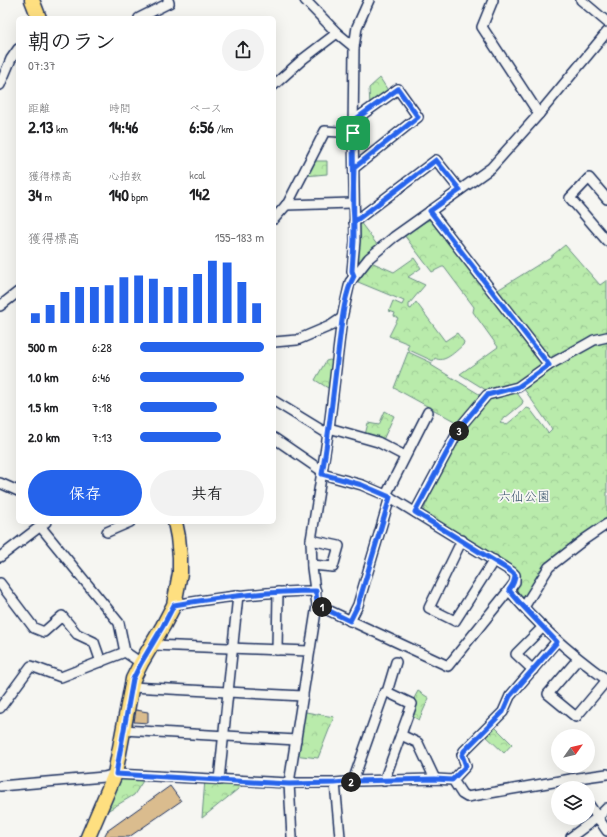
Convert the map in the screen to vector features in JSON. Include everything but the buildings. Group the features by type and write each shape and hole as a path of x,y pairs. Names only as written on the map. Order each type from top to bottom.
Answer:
{"main road":[{"path":"32,0 38,16"},
{"path":"88,837 116,774 133,679 174,605 180,573 179,544 175,524"}],"street":[{"path":"143,16 169,3 168,0"},
{"path":"305,0 337,33 354,46"},
{"path":"354,276 352,271 354,241 354,46 357,27 369,0"},
{"path":"493,0 482,27 539,114"},
{"path":"581,0 607,22"},
{"path":"292,837 289,784 317,605 312,565 311,540 328,431 342,318 350,282 369,258 401,231 491,168 539,114 607,32"},
{"path":"276,83 303,59 337,33"},
{"path":"0,85 16,51"},
{"path":"353,121 398,89 418,117 354,168"},
{"path":"276,217 286,205 325,131 353,133"},
{"path":"354,222 436,160 460,190"},
{"path":"607,198 589,178 570,198 607,241"},
{"path":"286,205 353,203"},
{"path":"430,211 549,365"},
{"path":"0,306 16,294"},
{"path":"276,342 297,340 330,326 342,318"},
{"path":"415,512 461,426 487,395 518,387 549,365 594,340 607,337"},
{"path":"278,407 328,431 378,442 404,456"},
{"path":"350,621 358,605 388,496 404,456 428,412"},
{"path":"276,439 322,472 362,485 388,496 462,540 515,575 515,582 448,666 317,605"},
{"path":"0,483 16,490"},
{"path":"0,557 43,524 120,623 125,652 141,663"},
{"path":"111,527 122,524"},
{"path":"524,607 549,567 607,524"},
{"path":"311,540 338,546 333,566 312,565"},
{"path":"462,540 429,608 455,621 494,560"},
{"path":"0,583 34,628 44,632 62,616 77,634 94,642 101,662"},
{"path":"509,590 557,642 607,680 576,717 548,694 578,658"},
{"path":"174,605 238,595 316,591"},
{"path":"277,650 278,592"},
{"path":"219,780 238,595"},
{"path":"533,670 516,654 543,627"},
{"path":"0,786 104,777 116,774 289,784 353,781 452,780 466,766 462,755 464,751 503,712 510,696 557,642"},
{"path":"152,645 309,651"},
{"path":"0,708 31,666 61,677 125,652"},
{"path":"353,781 384,693 387,692 396,662"},
{"path":"131,687 303,696"},
{"path":"384,781 412,704 387,692"},
{"path":"123,730 296,740"},
{"path":"401,735 418,743 435,779"},
{"path":"452,780 462,794 467,798 607,774"},
{"path":"335,783 340,837"},
{"path":"571,837 598,817 607,808"},
{"path":"595,813 607,831"}],"green space":[{"path":"380,78 389,92 370,106 369,88"},
{"path":"313,161 327,161 327,174 305,176"},
{"path":"428,220 432,220 542,362 542,366 517,383 486,390 460,374 498,347 473,312 474,307 444,267 432,272 404,235"},
{"path":"360,222 378,246 360,262 358,262 358,227"},
{"path":"565,245 600,285 607,280 607,333 552,359 548,358 496,291 549,258"},
{"path":"414,258 421,268 408,277 425,285 409,304 409,308 411,309 416,302 445,341 457,333 464,342 463,345 446,358 435,358 433,361 407,349 409,344 389,336 398,318 394,316 395,313 389,311 393,301 402,305 404,301 358,282 371,262 394,272"},
{"name":"六仙公園","path":"607,342 607,522 563,552 527,597 521,597 517,593 517,584 521,575 423,512 438,474 463,428 481,411 488,397 512,391 517,393 523,401 522,404 500,422 506,425 527,408 530,409 548,433 552,429 524,389 524,386 554,366 585,349"},
{"path":"408,352 432,363 431,365 479,394 480,398 458,423 394,388"},
{"path":"330,360 334,362 331,386 328,388 315,380 326,361"},
{"path":"385,411 394,416 382,442 365,435 368,423 379,425"},
{"path":"418,691 429,698 419,720 410,715 412,702"},
{"path":"300,711 334,717 318,758 294,755"},
{"path":"492,724 512,744 504,753 484,734"},
{"path":"115,774 146,776 134,795 97,817"},
{"path":"205,779 248,781 202,818"}],"route":[{"path":"353,133 353,121 398,89 418,117 354,168 354,222 436,160 460,190 430,211 549,365 518,387 487,395 461,426 439,470 415,512 512,572 515,575 515,582 509,590 557,642 510,696 503,712 464,751 462,755 466,766 452,780 435,779 289,784 116,774 133,679 174,605 217,597 285,591 316,591 317,605 350,621 358,605 390,497 362,485 322,474 342,318 350,282 354,276 352,271 354,241 353,203 354,168 353,133"}]}
